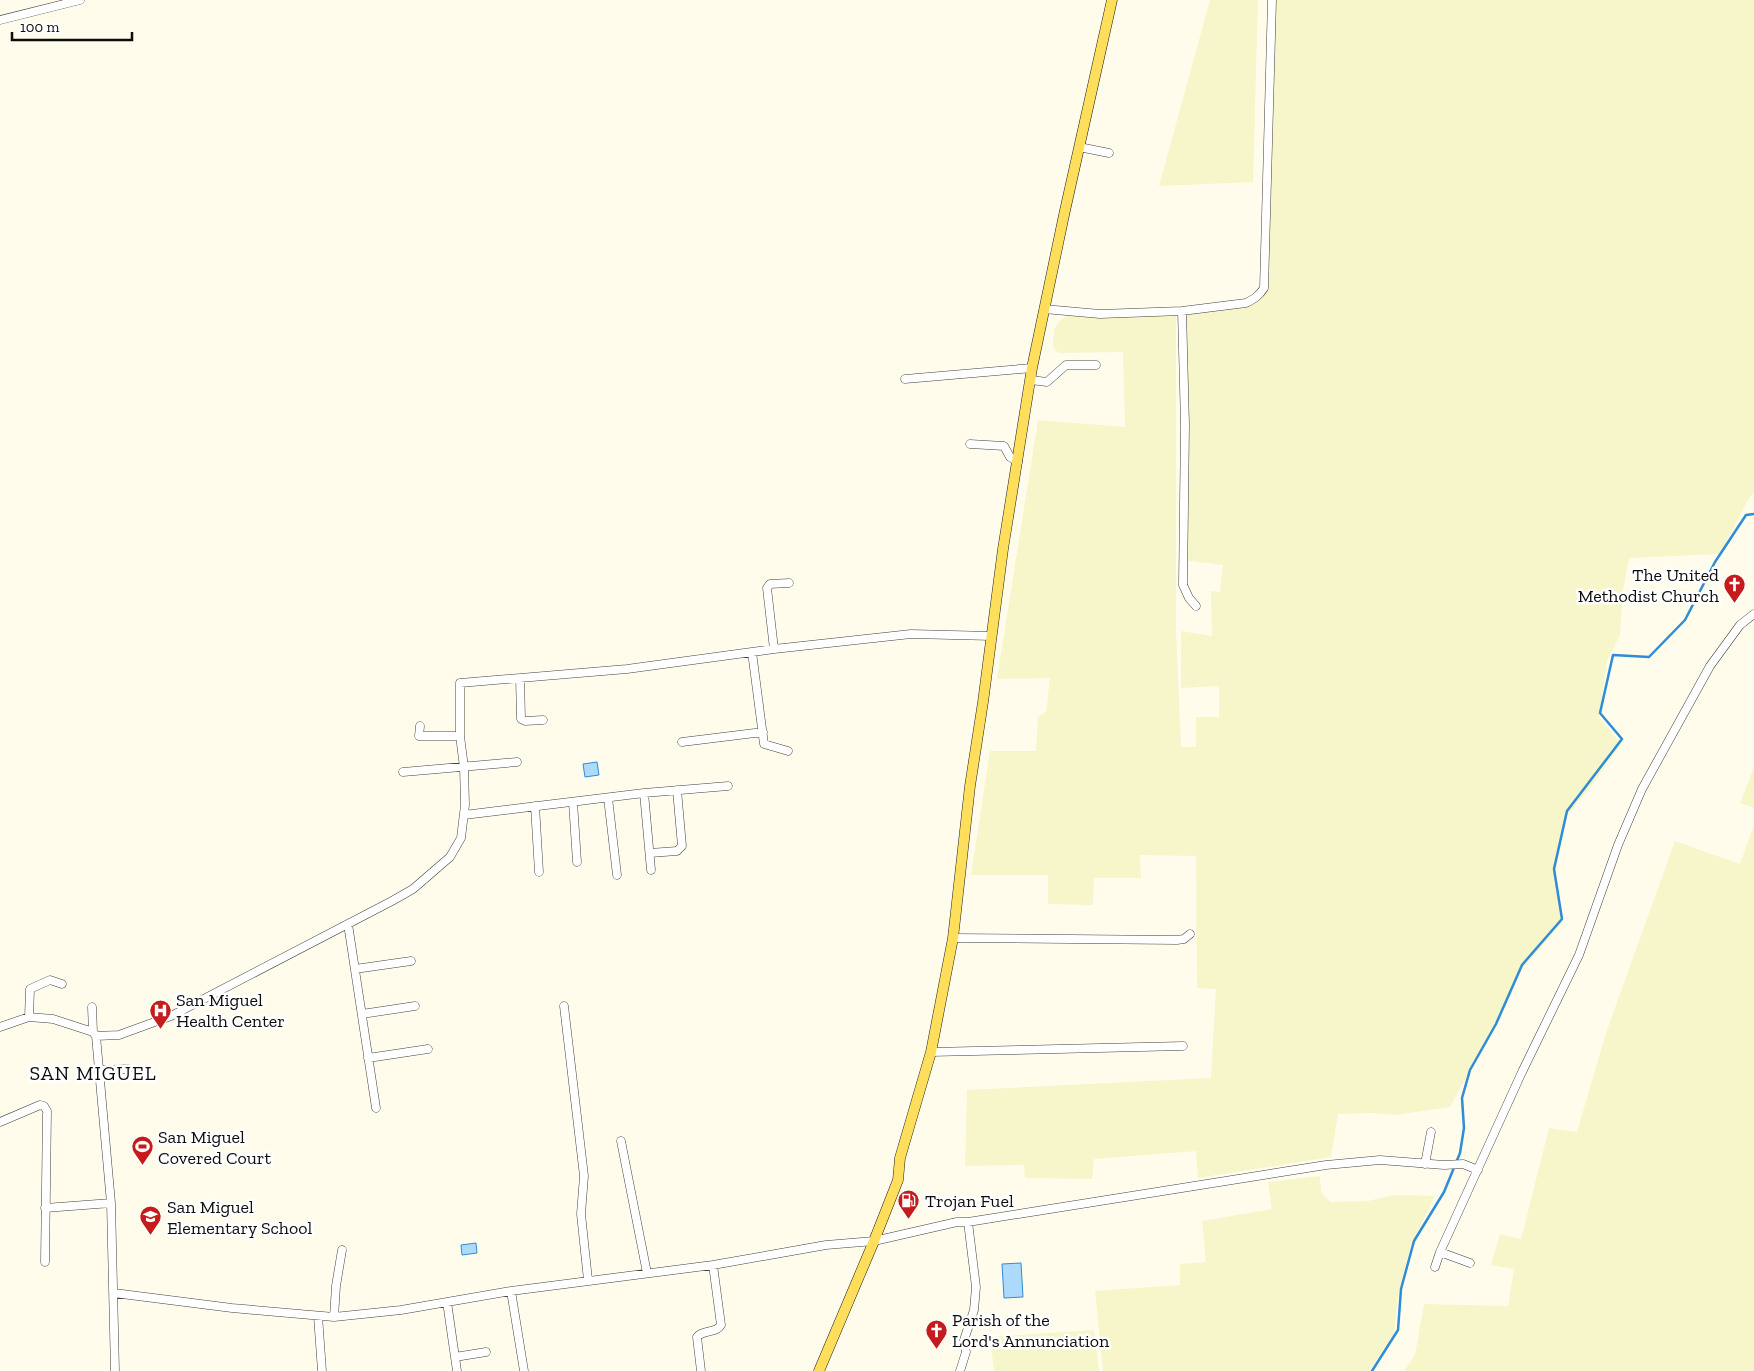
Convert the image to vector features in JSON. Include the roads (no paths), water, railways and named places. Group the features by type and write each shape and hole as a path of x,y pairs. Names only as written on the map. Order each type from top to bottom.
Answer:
{"main road":[{"path":"819,1371 898,1180 900,1158 931,1052 953,938 970,786 1003,549 1032,368 1112,0"}],"street":[{"path":"0,20 80,0"},
{"path":"1044,309 1100,314 1182,311 1246,303 1255,299 1260,294 1264,288 1272,0"},
{"path":"1079,147 1110,153"},
{"path":"1182,311 1185,425 1183,585 1189,598 1196,606"},
{"path":"1031,380 1047,382 1066,365 1096,365"},
{"path":"906,379 1032,368"},
{"path":"970,444 1004,446 1010,457 1018,462"},
{"path":"774,649 767,588 770,584 789,583"},
{"path":"1435,1267 1440,1252 1522,1072 1579,955 1618,845 1642,789 1710,666 1740,625 1754,614"},
{"path":"0,1027 29,1017 53,1018 94,1034 119,1035 171,1016 413,888 450,857 461,838 464,814 464,767 460,736 460,682 628,669 774,649 912,634 992,636"},
{"path":"752,652 764,744 788,751"},
{"path":"520,678 521,719 525,721 543,720"},
{"path":"420,726 419,736 460,736"},
{"path":"682,742 763,732"},
{"path":"403,772 517,762"},
{"path":"464,814 644,793 728,786"},
{"path":"650,853 677,851 682,846 677,790"},
{"path":"644,793 651,870"},
{"path":"608,798 617,875"},
{"path":"573,802 577,862"},
{"path":"535,806 539,872"},
{"path":"348,924 376,1108"},
{"path":"953,938 1177,940 1184,939 1190,934"},
{"path":"355,969 411,960"},
{"path":"29,1017 30,989 50,980 62,984"},
{"path":"362,1014 415,1006"},
{"path":"564,1006 584,1176 581,1214 588,1280"},
{"path":"92,1007 100,1070 111,1203 115,1371"},
{"path":"931,1052 1183,1046"},
{"path":"368,1058 428,1049"},
{"path":"100,1070 128,1069"},
{"path":"0,1122 40,1105 44,1106 47,1111 45,1262"},
{"path":"1425,1164 1431,1132"},
{"path":"621,1141 647,1274"},
{"path":"114,1294 232,1308 334,1317 402,1310 511,1290 713,1265 826,1245 874,1241 957,1222 968,1222 1326,1165 1380,1160 1444,1165 1463,1164 1478,1170"},
{"path":"46,1208 111,1203"},
{"path":"960,1371 966,1352 964,1340 974,1310 976,1286 968,1222"},
{"path":"334,1317 336,1286 342,1250"},
{"path":"1440,1252 1470,1263"},
{"path":"701,1371 696,1337 700,1333 719,1329 721,1325 713,1265"},
{"path":"511,1290 524,1371"},
{"path":"448,1302 457,1371"},
{"path":"318,1316 322,1371"},
{"path":"455,1357 486,1352"}],"water":[{"path":"597,762 599,775 585,777 583,764"},
{"path":"476,1243 477,1253 462,1255 461,1245"},
{"path":"1021,1263 1023,1297 1004,1298 1002,1264"}],"waterway":[{"path":"1372,1371 1398,1330 1401,1289 1414,1241 1444,1192 1460,1153 1464,1128 1462,1098 1470,1070 1496,1024 1522,965 1562,919 1554,869 1567,811 1622,739 1600,713 1613,655 1649,657 1685,620 1715,562 1746,515 1754,514"}],"place":[{"name":"The United Methodist Church","path":"1735,604"},
{"name":"San Miguel Health Center","path":"160,1029"},
{"name":"San Miguel Covered Court","path":"142,1166"},
{"name":"Trojan Fuel","path":"909,1220"},
{"name":"San Miguel Elementary School","path":"151,1236"},
{"name":"Parish of the Lord's Annunciation","path":"936,1349"}],"district":[{"name":"SAN MIGUEL","path":"93,1073"}]}
